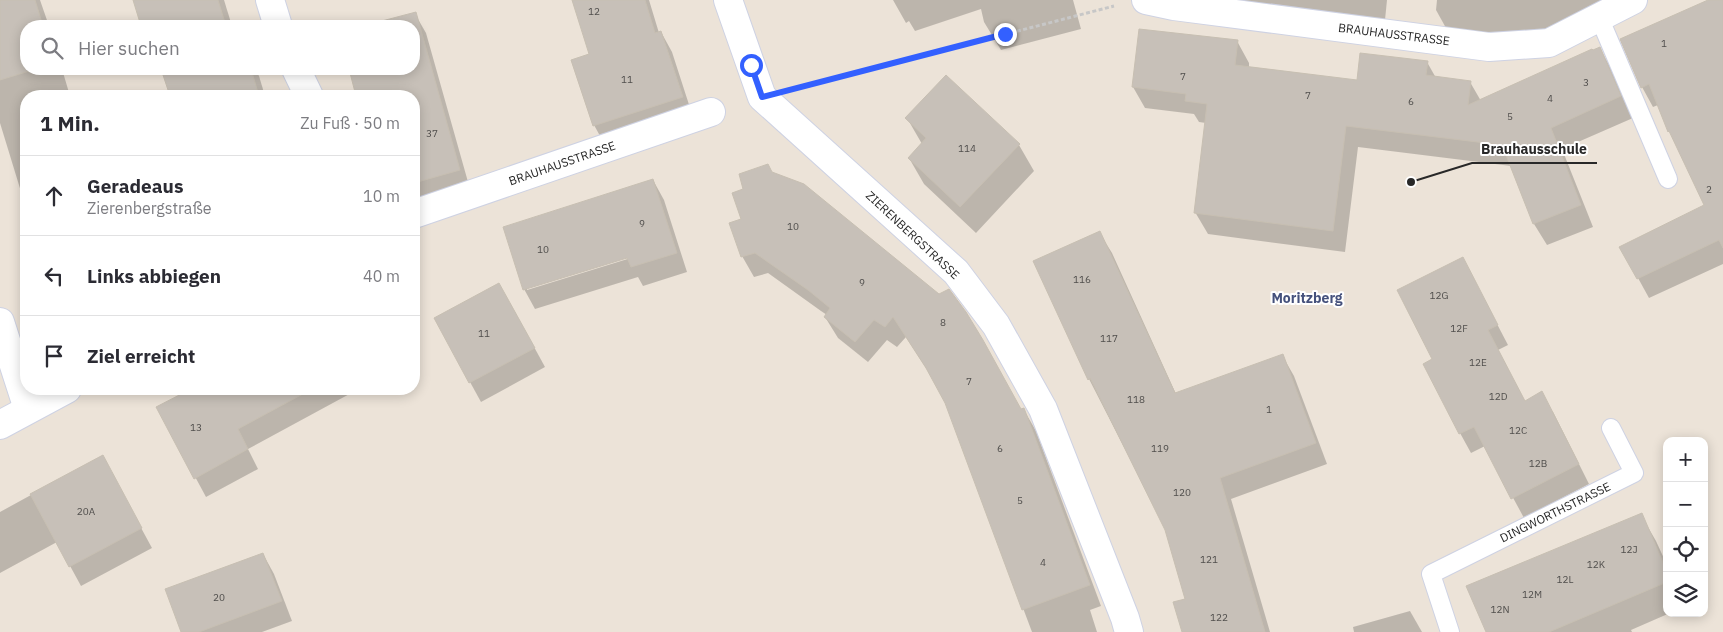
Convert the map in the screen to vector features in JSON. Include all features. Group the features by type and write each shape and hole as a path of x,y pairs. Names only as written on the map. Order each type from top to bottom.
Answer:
{"street":[{"path":"270,0 276,20"},
{"name":"ZIERENBERGSTRASSE","path":"728,0 762,97 956,272 996,325 1043,409 1129,632"},
{"name":"BRAUHAUSSTRASSE","path":"1146,0 1174,6 1488,47 1549,43 1633,0"},
{"path":"299,75 306,90"},
{"name":"BRAUHAUSSTRASSE","path":"420,212 711,112"},
{"path":"0,322 20,384"},
{"path":"23,395 28,409"},
{"path":"0,425 55,395"}],"lane":[{"path":"1599,17 1668,179"},
{"name":"DINGWORTHSTRASSE","path":"1450,632 1431,574 1634,473 1611,428"}],"path":[{"path":"762,97 1117,5"}],"building":[{"path":"0,0 35,0 41,20 20,20 20,74 0,80"},
{"path":"133,0 218,0 224,20 139,20"},
{"path":"572,0 645,0 655,33 661,31 683,97 593,126 571,60 589,54"},
{"path":"1708,0 1723,0 1723,248 1719,240 1637,279 1619,247 1704,205 1668,132 1649,84 1641,88 1620,39"},
{"path":"416,12 418,20 386,20"},
{"path":"420,26 460,170 420,181 420,90 354,90 351,75 420,75"},
{"path":"1139,29 1238,40 1235,65 1357,80 1360,53 1428,61 1426,75 1471,81 1468,105 1600,47 1621,96 1551,128 1581,205 1533,224 1502,145 1346,126 1333,231 1194,213 1207,104 1185,101 1186,94 1132,87"},
{"path":"163,75 253,75 257,90 168,90"},
{"path":"946,75 1020,144 960,207 908,158 926,138 905,118"},
{"path":"768,164 772,172 804,184 939,294 949,289 983,340 1021,409 1024,408 1090,585 1022,610 945,403 926,368 893,317 885,327 874,320 855,342 824,317 830,308 808,290 755,253 741,257 729,223 741,219 732,193 743,189 739,174"},
{"path":"653,179 677,253 631,267 627,258 523,290 503,227"},
{"path":"1100,231 1175,393 1283,354 1316,443 1220,478 1265,632 1182,632 1173,602 1185,599 1165,530 1090,378 1088,380 1033,261"},
{"path":"1463,257 1498,325 1488,330 1525,401 1542,391 1579,464 1511,499 1474,427 1459,434 1423,364 1432,359 1397,290"},
{"path":"499,283 535,348 469,383 434,318"},
{"path":"179,395 301,395 238,429 248,449 194,479 156,407"},
{"path":"103,455 142,528 69,567 30,494"},
{"path":"1642,513 1663,563 1663,584 1549,632 1486,632 1466,586"},
{"path":"263,553 282,601 199,632 181,632 165,589"}],"place":[{"name":"Brauhausschule","path":"1411,182"}],"district":[{"name":"Moritzberg","path":"1307,298"}],"route":[{"path":"751,65 762,97 1005,34"}]}
